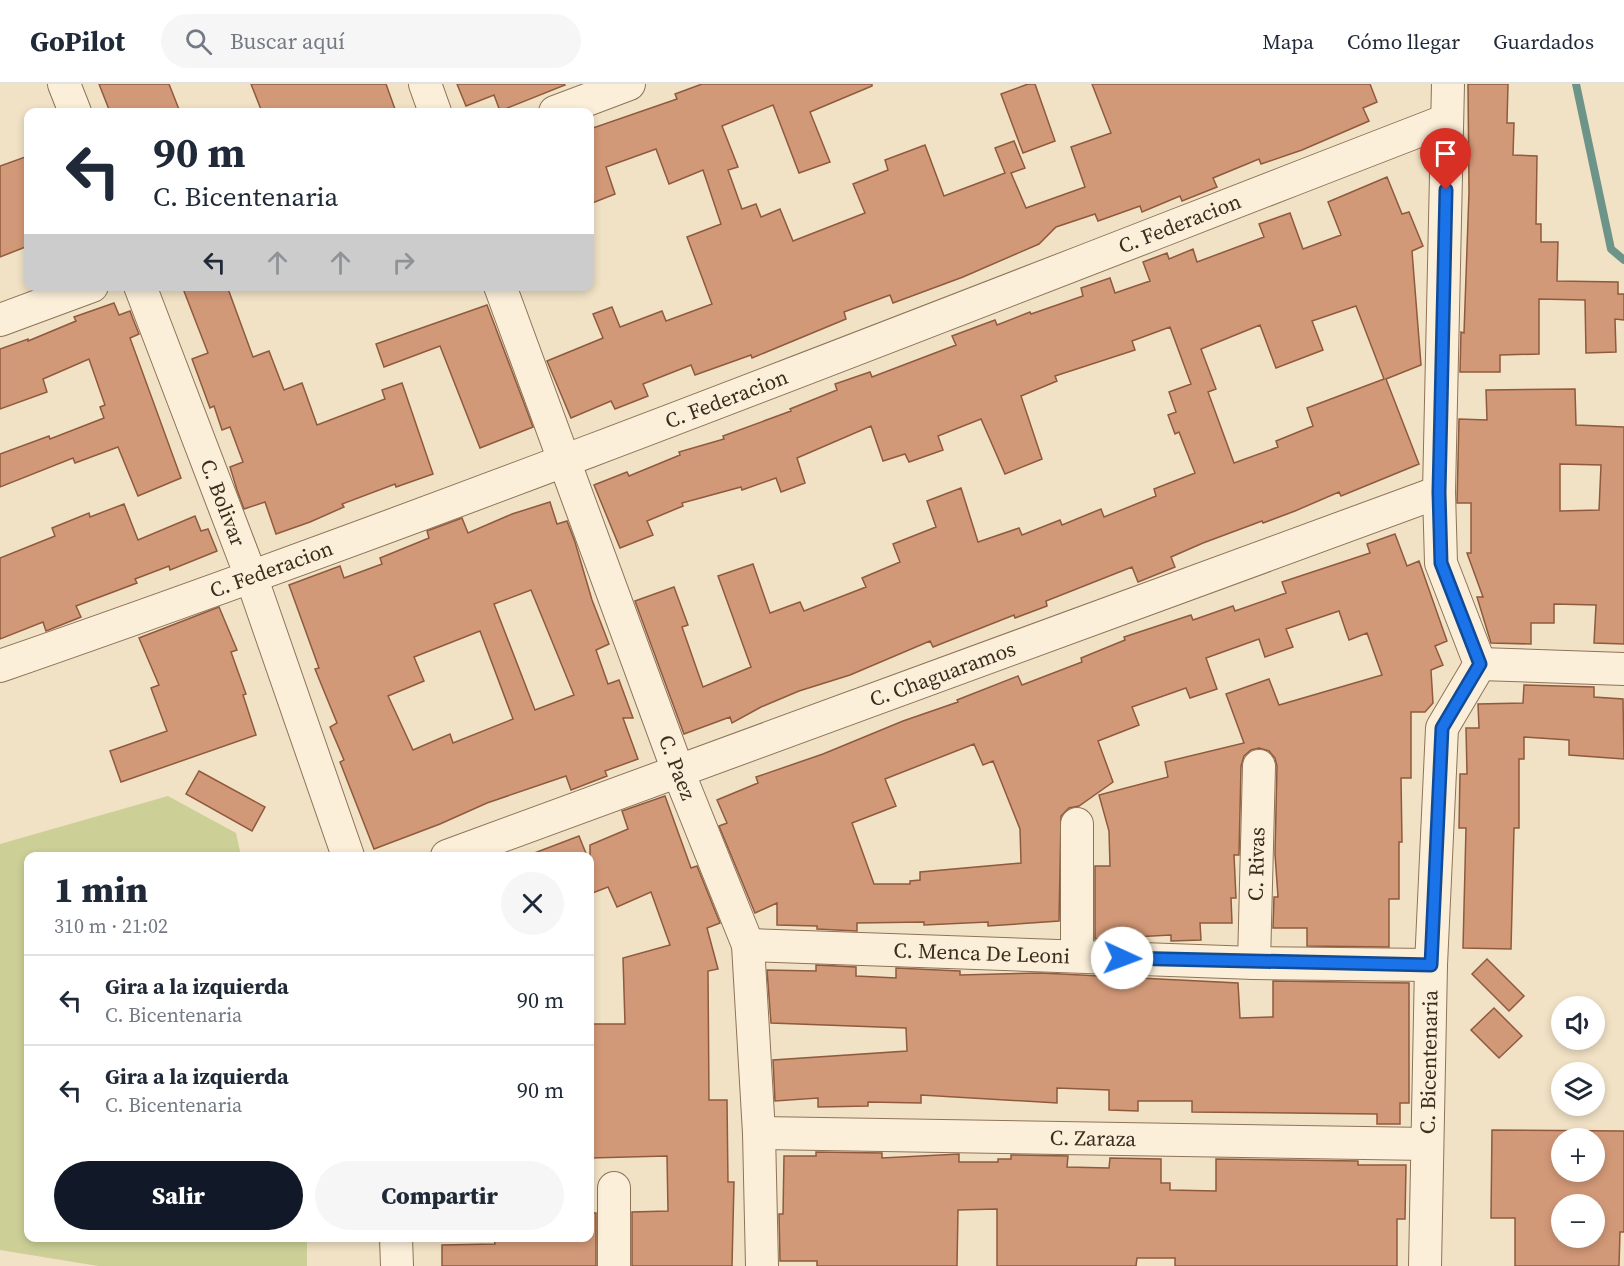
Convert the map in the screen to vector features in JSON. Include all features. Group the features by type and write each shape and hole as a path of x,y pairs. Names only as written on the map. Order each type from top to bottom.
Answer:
{"street":[{"path":"64,84 73,108"},
{"path":"425,84 434,108"},
{"path":"566,108 629,84"},
{"path":"1448,84 1439,492 1441,563 1480,664 1624,669"},
{"name":"C. Federacion","path":"0,666 252,579 1447,120"},
{"path":"0,320 78,291"},
{"name":"C. Bolivar","path":"142,291 252,579 347,852"},
{"name":"C. Paez","path":"502,291 678,771 748,945 759,1133 762,1266"},
{"name":"C. Chaguaramos","path":"458,852 1439,492"},
{"name":"C. Bicentenaria","path":"1425,1266 1431,965 1442,728 1480,664"},
{"name":"C. Rivas","path":"1254,963 1259,766"},
{"path":"1077,824 1077,956"},
{"name":"C. Menca De Leoni","path":"748,945 1254,963 1431,965"},
{"name":"C. Zaraza","path":"759,1133 1427,1144"},
{"path":"614,1188 614,1266"},
{"path":"396,1242 397,1266"}],"green space":[{"path":"168,796 236,833 240,852 24,852 24,1242 307,1242 307,1266 98,1266 0,1250 0,844"}],"building":[{"path":"99,84 169,84 178,108 108,108"},
{"path":"251,84 386,84 395,108 260,108"},
{"path":"457,84 565,85 508,108 499,108 494,95 466,106"},
{"path":"702,84 872,84 872,86 810,112 830,162 799,173 773,105 722,126 738,167 728,170 742,209 756,204 761,217 780,209 793,241 865,213 853,184 888,170 885,160 925,145 944,196 1005,173 995,148 1014,141 1025,168 1011,173 1026,208 1085,187 1071,147 1111,133 1092,84 1370,84 1377,102 1363,108 1369,121 1302,150 1261,164 1259,159 1213,178 1217,187 1182,201 1180,196 1142,212 1140,206 1098,221 1095,214 1056,227 1039,244 963,277 893,303 890,295 844,312 846,319 752,358 751,355 695,375 691,365 643,384 648,396 615,409 611,401 571,418 547,361 603,338 593,314 612,307 620,327 662,311 666,321 712,304 687,237 721,224 703,170 669,184 656,149 606,167 615,194 594,202 594,128 677,99 675,94"},
{"path":"1028,84 1035,84 1055,141 1023,153 1001,94"},
{"path":"1468,84 1508,84 1507,123 1514,123 1513,155 1537,156 1536,224 1541,224 1541,242 1558,242 1557,281 1618,282 1618,294 1624,294 1624,320 1615,319 1616,352 1586,353 1585,300 1539,299 1539,354 1500,355 1500,372 1460,372 1461,332 1464,333 1469,192"},
{"path":"24,157 24,248 0,257 0,166"},
{"path":"1387,177 1402,214 1409,212 1423,246 1412,251 1421,365 1386,379 1419,464 1341,496 1339,492 1263,523 1262,521 1203,543 1171,557 1175,567 1138,582 1132,567 1046,601 1047,606 1015,618 1014,615 933,647 930,641 850,675 799,691 761,707 732,723 730,717 684,734 635,601 674,587 688,625 682,627 703,687 751,667 718,576 753,564 770,613 800,602 804,611 866,587 862,578 900,562 893,544 936,527 927,501 961,488 978,542 1019,528 1022,535 1060,520 1062,525 1101,509 1104,517 1156,496 1154,489 1195,473 1179,432 1175,434 1168,415 1176,412 1169,392 1191,384 1170,327 1132,341 1135,350 1055,376 1057,381 1021,396 1042,459 1005,474 981,419 938,436 943,450 909,462 905,454 883,461 871,426 797,458 805,483 781,492 776,478 742,490 741,487 682,503 683,506 647,521 653,535 620,548 594,485 627,472 629,476 680,455 679,452 724,439 723,436 791,411 790,409 837,390 835,384 870,372 872,377 956,345 952,336 995,320 997,325 1083,296 1081,288 1110,278 1115,293 1150,281 1143,262 1167,253 1169,259 1193,249 1197,262 1264,237 1259,224 1290,213 1303,249 1341,235 1328,202","holes":["1356,306 1384,379 1307,408 1313,426 1276,441 1278,447 1234,463 1208,392 1216,389 1201,349 1260,325 1276,368 1323,350 1312,321"]},
{"path":"184,291 229,291 253,357 269,351 284,390 302,383 317,425 385,399 382,390 402,383 433,474 396,487 395,484 342,504 344,507 276,534 265,502 244,509 230,467 243,462 230,427 222,430 214,406 210,408 192,359 208,353"},
{"path":"114,303 119,315 130,311 139,334 130,338 181,478 138,496 118,447 75,463 73,458 0,487 0,454 49,436 50,439 104,418 100,407 105,405 89,359 43,379 47,392 0,409 0,349 28,339 28,341 76,321 74,317"},
{"path":"487,305 533,427 480,448 440,346 384,367 376,344"},
{"path":"1575,389 1576,425 1624,427 1624,644 1594,643 1596,605 1554,604 1554,623 1531,623 1531,644 1491,643 1477,597 1483,597 1467,553 1471,553 1471,503 1457,503 1459,419 1487,420 1486,390","holes":["1560,464 1601,465 1599,510 1560,511"]},
{"path":"550,502 557,524 567,521 592,600 609,644 596,650 608,684 619,680 633,718 623,718 638,759 605,771 607,776 571,790 566,776 487,803 374,849 340,762 344,760 330,727 337,723 315,669 319,668 289,585 340,566 344,578 382,564 380,558 429,538 427,531 462,518 468,533 512,514","holes":["531,590 574,695 535,710 494,604","480,631 513,719 453,743 450,734 413,750 388,696 424,681 414,657"]},
{"path":"124,504 138,540 195,516 201,531 208,529 217,551 170,570 169,566 135,579 137,583 76,606 81,617 46,631 43,622 0,639 0,558 55,536 52,528 89,513 90,517"},
{"path":"1395,534 1407,566 1419,561 1447,641 1435,646 1443,665 1431,670 1433,703 1425,712 1411,712 1411,778 1401,778 1402,842 1399,842 1399,899 1389,899 1389,947 1307,946 1307,928 1273,928 1274,897 1278,897 1275,854 1277,766 1275,758 1269,751 1259,748 1251,750 1244,756 1241,766 1239,855 1234,855 1236,898 1231,898 1232,923 1200,923 1201,940 1171,941 1171,935 1095,939 1095,866 1110,866 1109,831 1099,795 1168,777 1165,762 1244,743 1226,694 1269,679 1279,705 1382,675 1367,633 1349,640 1339,611 1286,629 1293,647 1265,657 1259,639 1206,658 1217,689 1190,698 1186,688 1132,707 1139,725 1098,741 1113,782 1079,806 1069,808 1061,816 1059,921 988,926 988,922 924,925 924,922 857,923 857,931 817,929 817,926 777,925 777,903 755,913 719,826 727,823 717,800 758,783 756,777 958,702 957,700 1018,676 1022,685 1082,662 1081,658 1125,640 1124,637 1191,615 1193,620 1233,606 1235,611 1286,593 1282,582 1370,553 1367,544","holes":["974,744 983,765 993,761 1020,829 1021,863 920,872 920,880 910,881 910,884 874,884 852,823 896,806 885,779"]},
{"path":"219,607 237,650 231,652 246,694 243,695 256,735 121,782 110,751 167,731 151,688 159,685 139,638"},
{"path":"1524,685 1594,687 1594,697 1623,699 1624,759 1569,755 1569,740 1524,737 1524,759 1519,759 1519,828 1514,828 1511,949 1463,948 1466,828 1459,828 1460,774 1467,774 1466,728 1479,728 1478,704 1523,703"},
{"path":"199,771 265,807 252,831 186,794"},
{"path":"665,796 691,868 697,866 720,923 707,928 718,969 708,971 709,1100 727,1100 728,1182 734,1182 732,1266 632,1266 632,1212 668,1211 667,1156 594,1158 594,1024 625,1024 623,958 670,945 651,892 617,907 608,887 594,892 594,852 590,852 590,845 628,829 622,811"},
{"path":"579,836 585,852 537,852"},
{"path":"1487,959 1524,996 1509,1011 1472,974"},
{"path":"816,965 856,967 856,976 896,978 896,968 960,971 960,975 1041,973 1238,983 1240,1018 1273,1017 1273,981 1409,983 1409,1103 1400,1103 1400,1124 1377,1124 1377,1114 1192,1112 1192,1101 1138,1101 1138,1111 1109,1110 1109,1090 1057,1088 1057,1103 921,1095 921,1103 868,1102 868,1106 818,1107 818,1098 775,1101 773,1060 907,1051 906,1028 771,1023 767,970 816,971"},
{"path":"1494,1008 1522,1036 1499,1058 1471,1030"},
{"path":"1492,1130 1551,1130 1551,1182 1605,1182 1605,1131 1624,1131 1624,1232 1620,1232 1619,1266 1515,1266 1515,1218 1491,1218"},
{"path":"816,1152 882,1153 882,1158 959,1154 959,1162 998,1162 998,1159 1011,1159 1011,1155 1068,1156 1067,1167 1109,1168 1110,1158 1161,1159 1161,1183 1170,1183 1170,1190 1216,1191 1216,1159 1358,1161 1358,1165 1406,1165 1405,1219 1397,1219 1397,1266 1175,1266 1175,1258 1137,1258 1136,1266 997,1266 997,1209 958,1210 957,1266 817,1266 817,1261 780,1261 779,1214 783,1214 784,1156 816,1156"},
{"path":"594,1213 596,1213 596,1266 442,1266 442,1245 495,1244 495,1242 594,1242"}],"waterway":[{"path":"1576,84 1611,249 1624,260"}],"route":[{"path":"1122,958 1254,963 1431,965 1442,728 1480,664 1441,563 1439,492 1446,190"}]}
